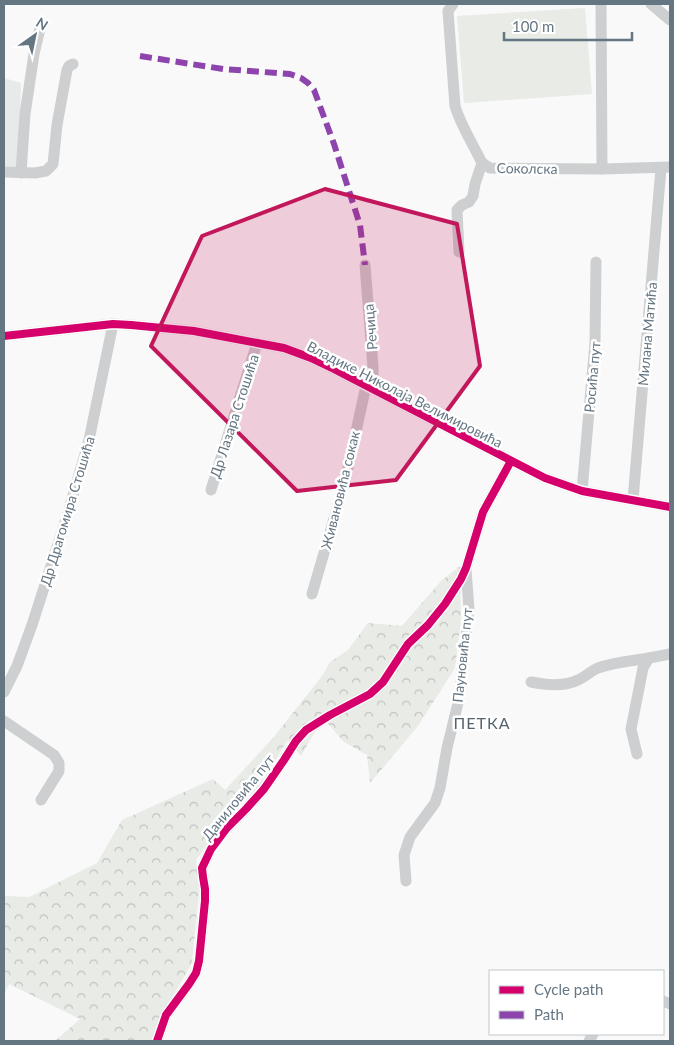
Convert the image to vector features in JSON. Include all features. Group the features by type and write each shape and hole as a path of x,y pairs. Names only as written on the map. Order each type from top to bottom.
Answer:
{"street":[{"path":"452,4 448,11 455,106 460,121 482,163"},
{"path":"601,4 602,169"},
{"path":"651,4 670,20"},
{"path":"21,173 25,114 34,54 41,24"},
{"path":"4,172 35,173 46,171 53,164 57,126 67,70 73,64"},
{"name":"Соколска","path":"459,252 457,210 469,202 473,196 482,163 490,168 666,168"},
{"name":"Милана Матића","path":"633,500 666,168"},
{"name":"Росића пут","path":"582,491 595,343 596,262"},
{"name":"Речица","path":"365,266 374,367 369,387"},
{"name":"Владике Николаја Велимировића","path":"4,336 112,324 131,324 194,331 284,348 311,358 545,478 582,491 670,507"},
{"name":"Др Драгомира Стошића","path":"4,692 18,666 68,513 89,440 112,324"},
{"name":"Др Лазара Стошића","path":"211,490 258,342"},
{"name":"Живановића сокак","path":"312,594 345,481 369,387"},
{"name":"Даниловића пут","path":"156,1041 166,1015 196,973 205,901 202,868 211,849 226,829 264,789 296,741 306,730 330,714 370,694 383,682 408,644 446,604 466,568 483,512 511,462"},
{"name":"Пауновића пут","path":"406,881 404,854 410,837 435,803 440,788 459,698 469,609 466,568"},
{"path":"531,682 548,684 570,683 601,667 670,654"},
{"path":"637,754 632,729 643,668 649,658"},
{"path":"4,721 54,755 59,763 59,771 41,800"}],"highlighted area":[{"path":"325,189 457,224 480,366 396,480 297,491 151,346 202,236"}],"shaded area":[{"path":"4,78 21,83 19,177 4,176"}],"green space":[{"path":"585,8 592,94 464,103 457,16"},
{"path":"460,566 461,621 455,668 418,726 370,783 367,755 344,742 323,718 301,756 287,741 261,784 226,819 196,860 199,891 192,963 166,1008 151,1041 55,1041 80,1019 9,984 4,995 4,896 29,897 97,863 122,820 213,779 225,790 273,738 322,676 330,662 348,650 368,623 402,626 441,581"}],"marked path":[{"path":"140,56 223,69 290,74 308,83 314,90 334,144 360,225 365,265"}],"cycle path":[{"path":"4,336 113,324 194,331 284,348 334,369 545,478 582,491 670,507"},
{"path":"157,1041 166,1015 196,973 205,901 202,868 211,849 226,829 264,789 296,741 306,730 370,694 383,682 408,644 428,625 445,604 461,579 483,512 511,461"}],"district":[{"name":"ПЕТКА","path":"482,722"}]}
